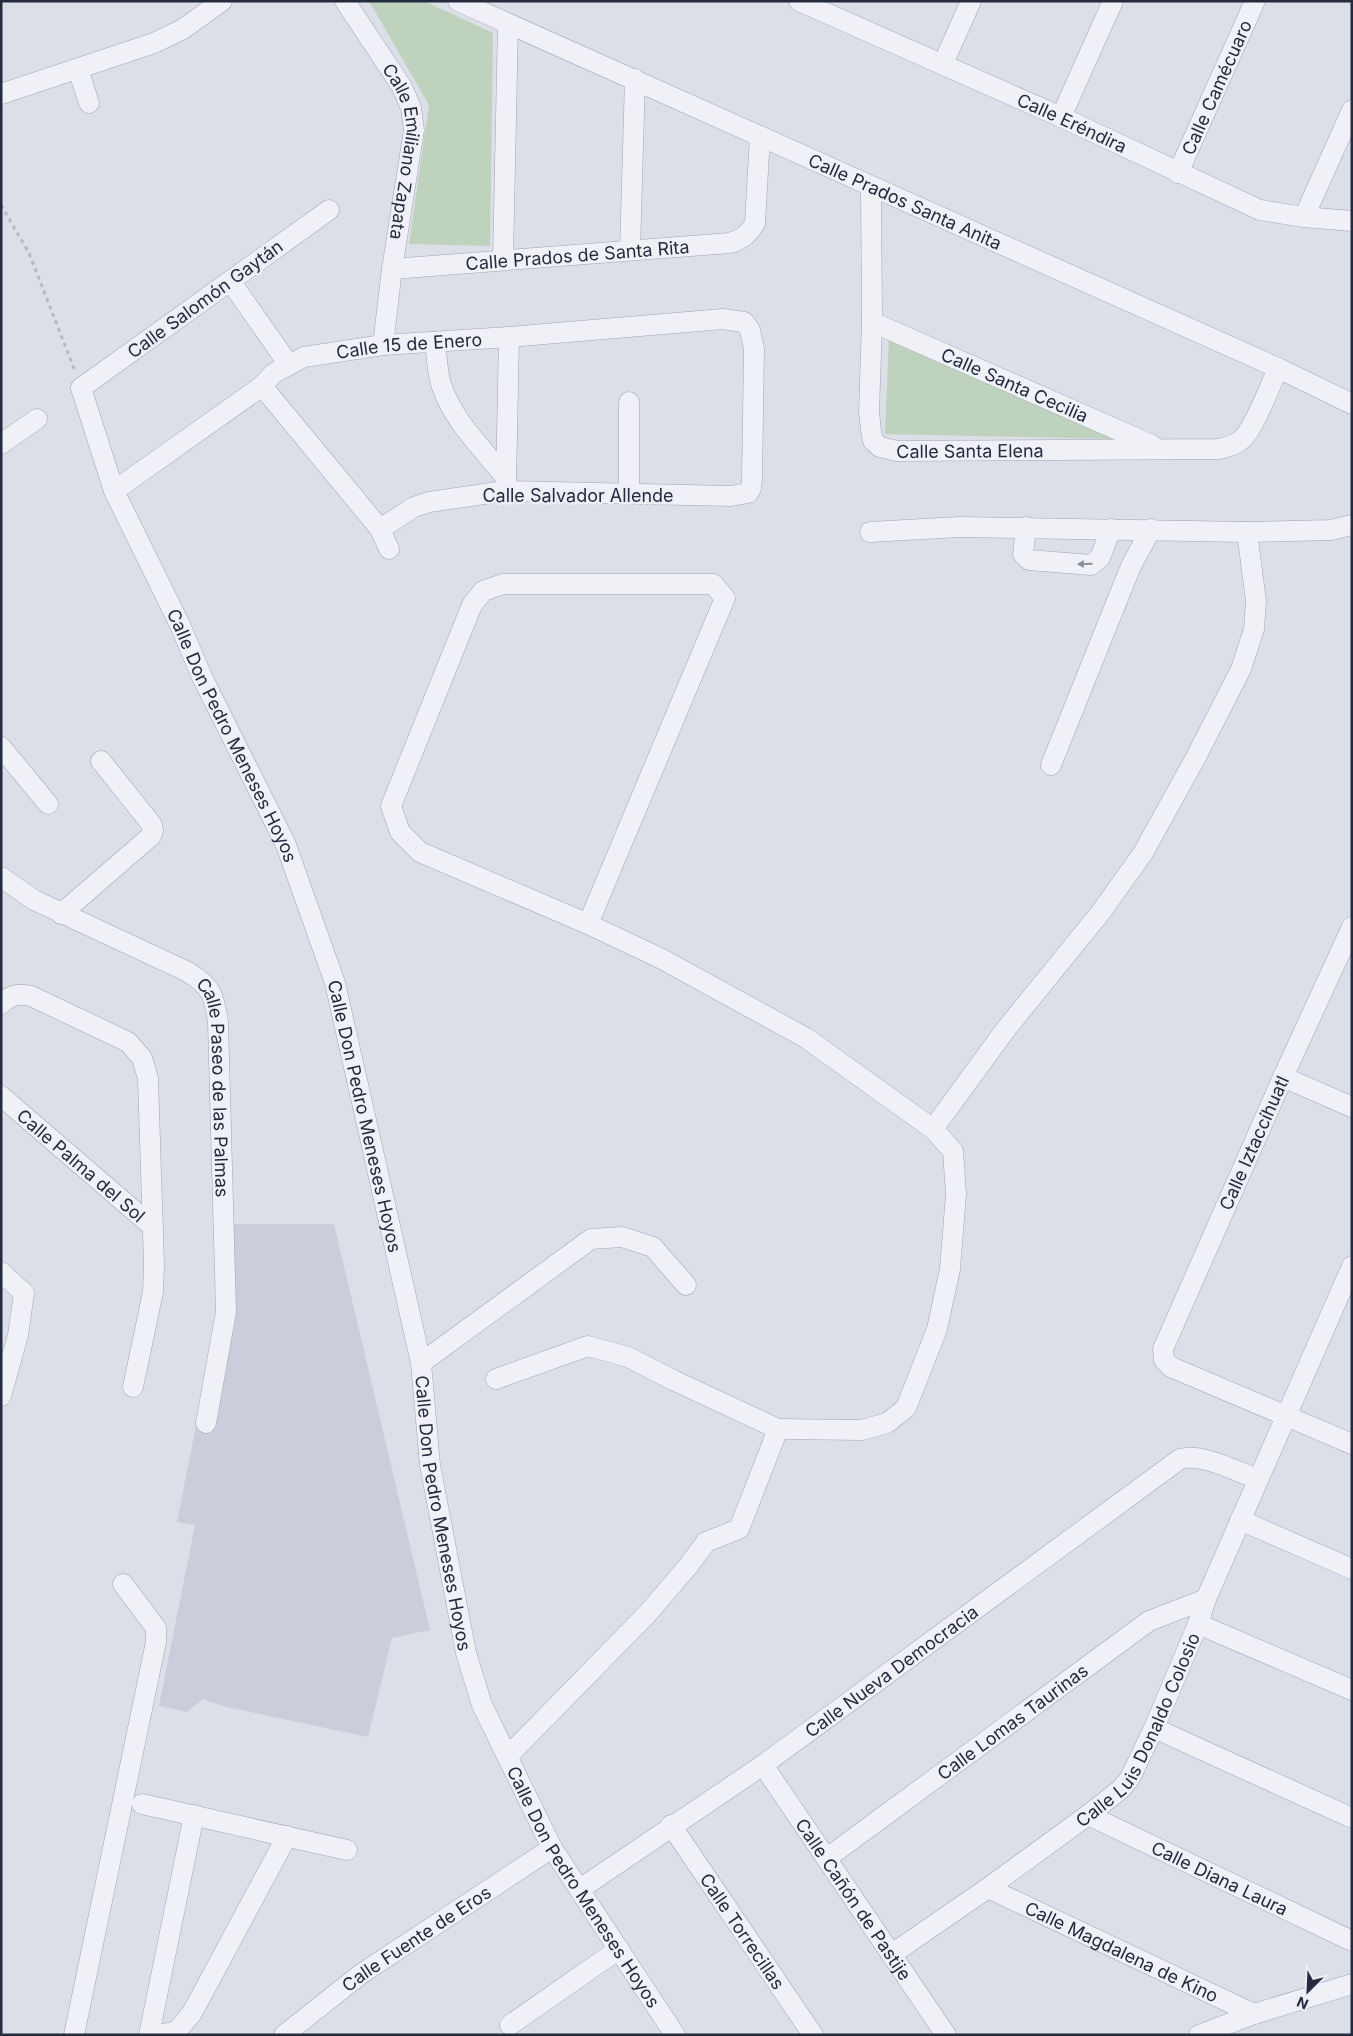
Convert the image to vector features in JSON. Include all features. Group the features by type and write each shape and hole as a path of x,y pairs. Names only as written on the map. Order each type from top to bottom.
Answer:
{"street":[{"path":"1,94 154,43 183,29 222,1"},
{"name":"Calle Emiliano Zapata","path":"345,1 384,57 402,87 411,108 414,130 392,269 383,345"},
{"name":"Calle Prados Santa Anita","path":"458,1 1278,368 1352,404"},
{"name":"Calle Eréndira","path":"799,1 825,7 943,64 1260,210 1304,217 1352,221"},
{"path":"943,64 971,1"},
{"path":"1061,117 1113,1"},
{"name":"Calle Camécuaro","path":"1178,173 1255,1"},
{"path":"503,260 508,24"},
{"path":"78,69 89,102"},
{"path":"630,250 635,79"},
{"path":"1304,217 1352,110"},
{"name":"Calle Prados de Santa Rita","path":"392,269 730,243 750,232 755,223 760,136"},
{"name":"Calle Santa Elena","path":"871,187 872,322 869,412 873,440 880,447 896,451 1218,449 1232,446 1242,440 1252,426 1278,368"},
{"name":"Calle Salomón Gaytán","path":"81,388 329,210"},
{"path":"230,282 289,365"},
{"name":"Calle 15 de Enero","path":"114,491 262,386 274,373 304,358 383,345 509,337 723,318 744,322 750,330 754,349 751,488"},
{"name":"Calle Santa Cecilia","path":"872,322 1158,448"},
{"path":"506,484 509,337"},
{"path":"435,342 441,386 449,405 506,484"},
{"path":"262,386 380,529 389,549"},
{"name":"Calle Don Pedro Meneses Hoyos","path":"81,388 114,491 180,625 202,677 286,845 334,983 421,1363 430,1465 466,1653 482,1705 552,1848 675,2035"},
{"path":"629,402 629,493"},
{"path":"1,444 37,419"},
{"name":"Calle Salvador Allende","path":"380,529 414,507 506,484 629,493 740,496 748,493 751,488"},
{"path":"870,532 959,527 1026,527 1247,532 1331,530 1352,525"},
{"path":"1026,527 1023,554 1029,560 1091,564 1100,558 1111,529"},
{"path":"1051,765 1127,574 1151,530"},
{"path":"934,1129 1006,1029 1117,890 1143,853 1196,757 1241,669 1254,630 1256,601 1247,532"},
{"path":"496,1379 588,1346 628,1357 778,1429 862,1430 887,1423 906,1408 937,1329 950,1270 956,1194 953,1151 934,1129 806,1038 662,959 588,924 420,852 400,832 391,806 472,605 483,591 503,584 713,584 726,598 588,924"},
{"path":"1,747 48,804"},
{"path":"61,914 151,836 153,831 152,825 101,761"},
{"name":"Calle Paseo de las Palmas","path":"2,881 61,914 182,969 201,980 209,988 215,999 218,1022 226,1312 206,1423"},
{"name":"Calle Iztaccíhuatl","path":"1286,1415 1171,1368 1164,1360 1162,1349 1352,927"},
{"path":"1,1004 12,996 20,994 31,996 128,1042 142,1058 148,1078 153,1227"},
{"path":"1283,1077 1352,1107"},
{"name":"Calle Palma del Sol","path":"1,1096 153,1227 152,1292 133,1386"},
{"path":"421,1363 590,1239 622,1237 653,1247 686,1285"},
{"name":"Calle Luis Donaldo Colosio","path":"892,1954 988,1888 1088,1815 1121,1789 1130,1778 1154,1728 1257,1479 1352,1266"},
{"path":"1,1272 24,1293 18,1335 1,1396"},
{"path":"1286,1415 1352,1444"},
{"path":"508,1756 648,1613 689,1566 706,1542 739,1529 778,1429"},
{"name":"Calle Nueva Democracia","path":"580,1889 671,1825 763,1765 1180,1459 1190,1456 1200,1458 1257,1479"},
{"path":"1240,1520 1352,1569"},
{"path":"74,2035 156,1642 156,1628 123,1584"},
{"name":"Calle Lomas Taurinas","path":"827,1858 1149,1621 1206,1599"},
{"path":"1198,1624 1352,1690"},
{"path":"1154,1728 1352,1818"},
{"name":"Calle Cañón de Pastije","path":"763,1765 946,2035"},
{"path":"142,1804 347,1850"},
{"name":"Calle Diana Laura","path":"1088,1815 1352,1941"},
{"path":"149,2035 194,1816"},
{"name":"Calle Torrecillas","path":"671,1825 813,2035"},
{"path":"160,2035 176,2031 192,2013 287,1836"},
{"name":"Calle Fuente de Eros","path":"284,2035 361,1974 552,1848"},
{"name":"Calle Magdalena de Kino","path":"988,1888 1254,2014"},
{"path":"510,2025 619,1949"},
{"path":"1199,2035 1254,2014 1352,1984"}],"path":[{"path":"1,205 30,253 81,388"}],"shaded area":[{"path":"216,1224 334,1224 430,1630 392,1638 368,1737 222,1706 203,1699 187,1712 159,1706 195,1525 177,1522 219,1309"}],"green space":[{"path":"369,1 424,1 493,33 490,246 409,244 429,105"},
{"path":"889,337 1115,439 885,434"}]}
